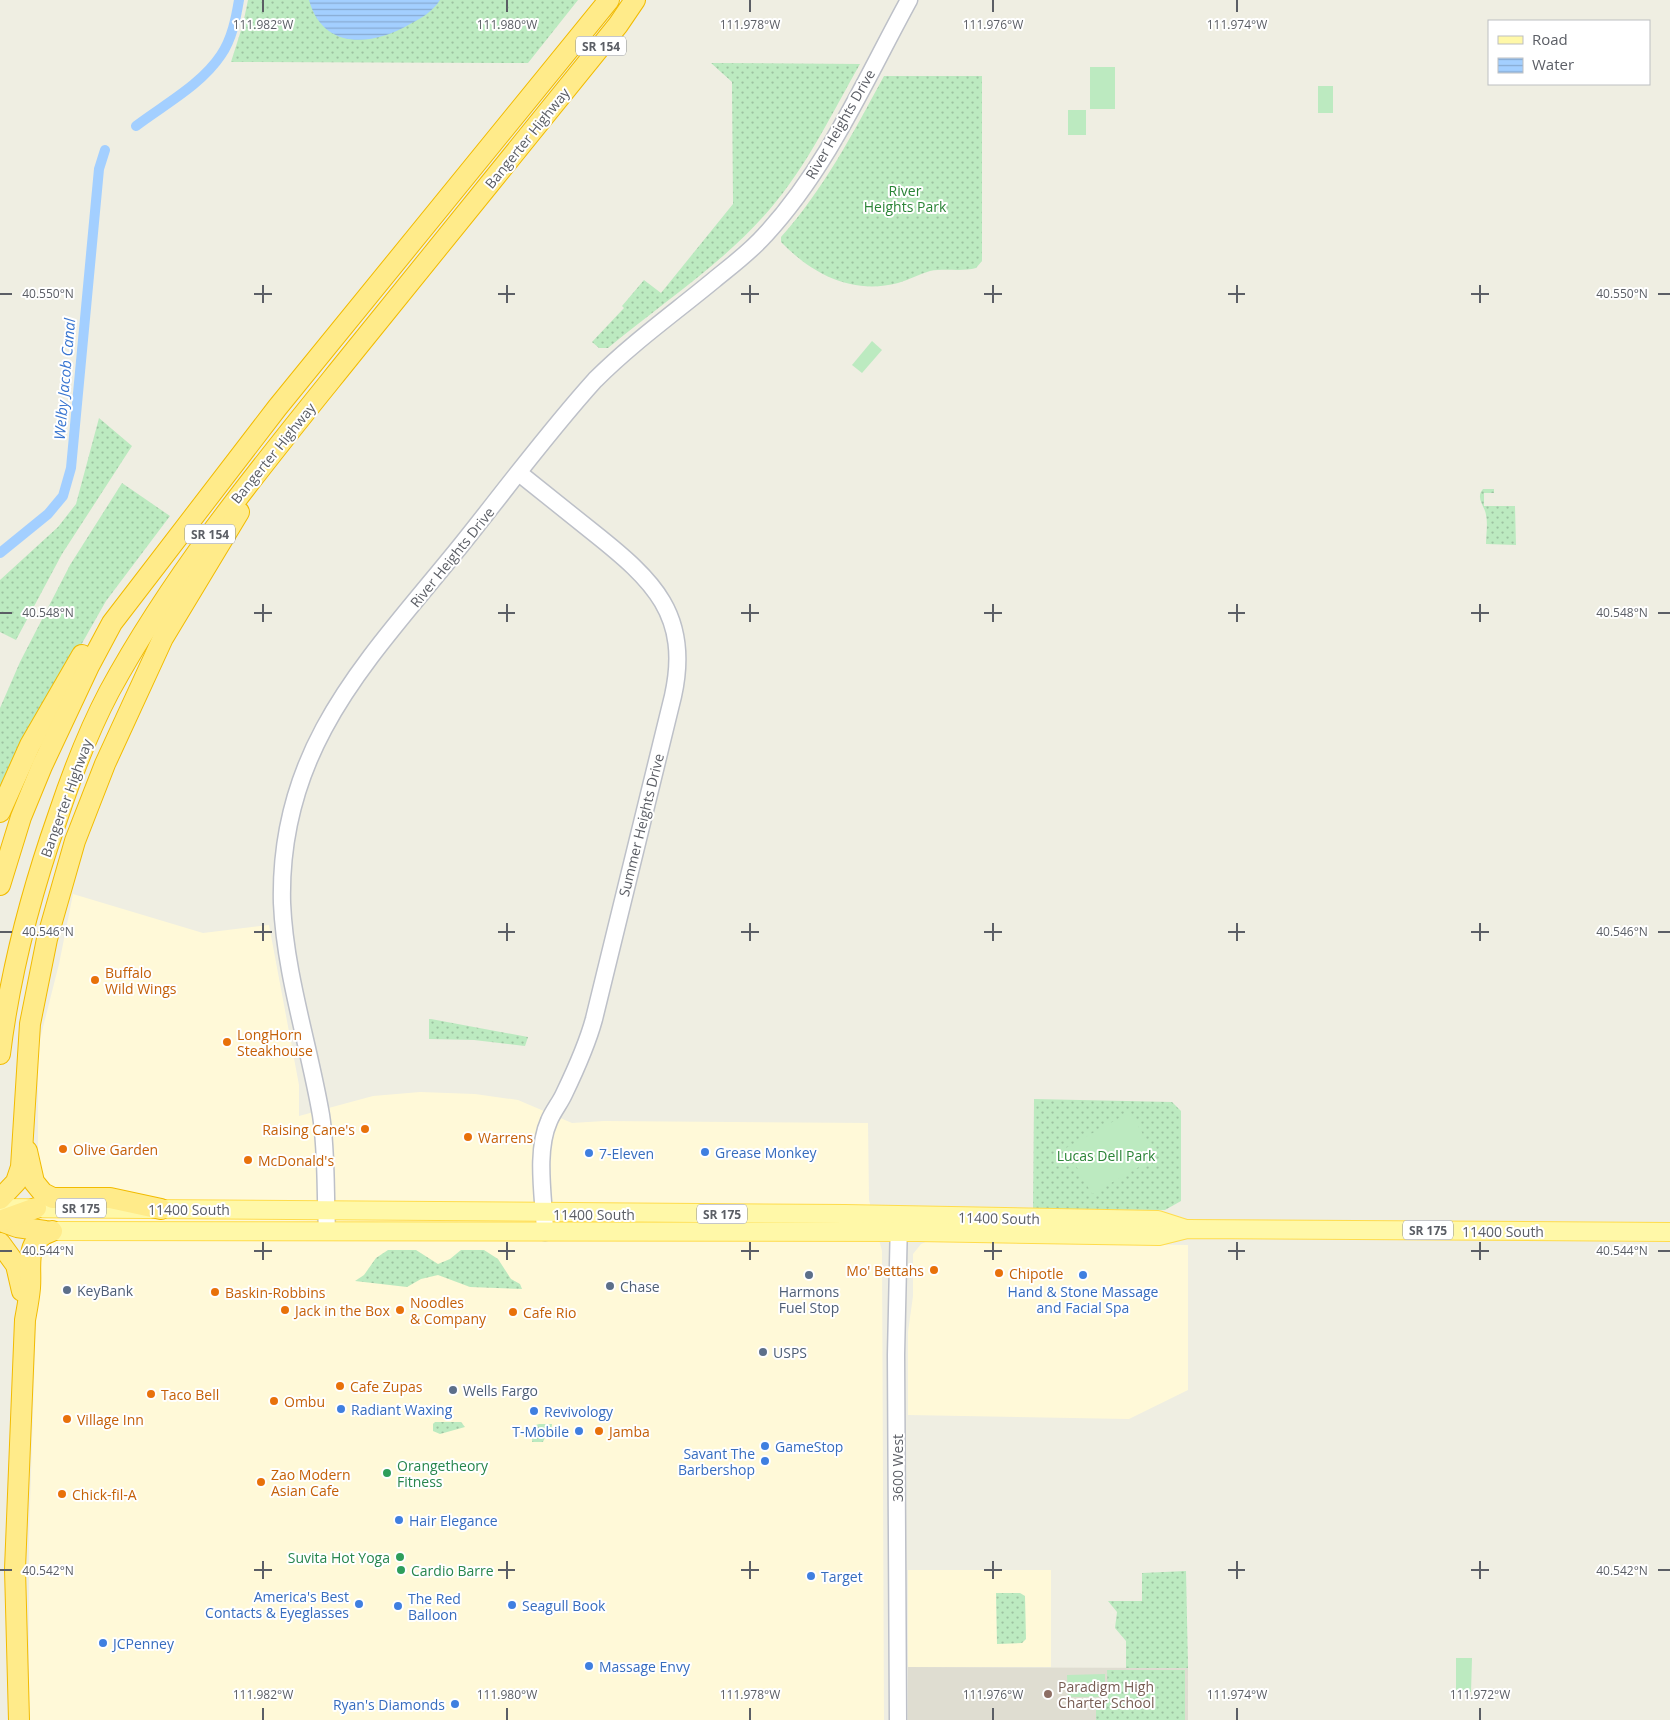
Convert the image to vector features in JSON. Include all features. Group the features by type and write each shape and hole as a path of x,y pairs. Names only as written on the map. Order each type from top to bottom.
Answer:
{"highway":[{"name":"Bangerter Highway","path":"0,885 20,817 89,666 112,623 278,408 609,0"},
{"name":"Bangerter Highway","path":"0,1054 20,939 46,851 79,754 117,678 174,586 239,494 618,25 635,0"},
{"path":"25,1320 20,1276 4,1221 19,1174 24,1140 26,1068 30,1024 54,910 81,826 108,756 163,638 218,550 271,453"},
{"path":"0,812 30,746 58,694 88,646 112,623"},
{"path":"24,1140 32,1178 46,1195 65,1198 110,1198 161,1208"},
{"path":"4,1221 36,1208"},
{"path":"4,1221 48,1231"},
{"path":"19,1720 15,1569 25,1320 30,1288 32,1248 37,1239 48,1231"}],"main road":[{"name":"11400 South","path":"36,1208 161,1208 326,1212 845,1214 1158,1220 1187,1229"},
{"path":"652,1233 657,1227 665,1224 729,1222 732,1220 733,1214"},
{"path":"734,1233 736,1227 742,1223 803,1222 845,1214"},
{"name":"11400 South","path":"48,1231 327,1230 1159,1236 1187,1229 1670,1232"}],"street":[{"name":"River Heights Drive","path":"327,1230 325,1164 320,1114 284,925 284,859 296,795 318,738 344,692 582,395 608,367 765,236 788,208 834,140 909,0"},
{"name":"Summer Heights Drive","path":"519,473 631,563 649,581 668,613 675,636 678,660 673,696 594,1018 581,1057 549,1121 545,1134 543,1186 545,1232"},
{"name":"3600 West","path":"898,1720 896,1355 899,1216"}],"shaded area":[{"path":"73,894 203,933 269,925 299,1085 299,1116 373,1096 420,1092 475,1094 518,1100 572,1123 604,1121 868,1123 869,1200 882,1251 884,1720 29,1720 29,1537 38,1256 38,1057 40,1039 59,964"},
{"path":"928,1241 1188,1245 1188,1390 1129,1419 908,1415 908,1332 913,1296 913,1254 921,1244"},
{"path":"908,1570 1051,1570 1051,1667 908,1667"},
{"name":"Paradigm High Charter School","path":"908,1667 1188,1668 1188,1720 908,1720"}],"green space":[{"path":"248,0 578,0 528,63 231,62 243,24"},
{"path":"711,63 860,64 796,175 752,229 713,265 608,348 599,348 592,342 624,308 622,306 644,280 661,293 733,204 732,82"},
{"path":"1090,67 1115,67 1115,109 1090,109"},
{"name":"River Heights Park","path":"884,76 982,76 982,261 976,268 930,271 898,283 881,286 849,284 834,279 806,264 781,242 781,237 811,200 837,160"},
{"path":"1318,86 1333,86 1333,113 1318,113"},
{"path":"1068,110 1086,110 1086,135 1068,135"},
{"path":"872,341 882,350 862,373 852,365"},
{"path":"99,418 132,446 62,554 16,640 0,632 0,580 58,527 76,504"},
{"path":"122,483 170,516 106,601 0,788 0,708 20,662 70,565"},
{"path":"1483,489 1494,489 1494,493 1484,493 1484,506 1515,506 1516,545 1486,544 1487,518 1480,499"},
{"path":"429,1019 528,1037 525,1046 474,1040 429,1039"},
{"name":"Lucas Dell Park","path":"1034,1099 1172,1102 1181,1111 1181,1201 1165,1210 1033,1209"},
{"path":"1130,1112 1156,1157 1092,1194 1066,1148"},
{"path":"388,1250 416,1250 438,1264 450,1259 461,1250 484,1250 498,1259 511,1279 520,1284 522,1289 470,1287 438,1275 421,1279 407,1287 355,1281 364,1275 376,1258"},
{"path":"435,1422 461,1422 465,1427 440,1434 433,1431 433,1424"},
{"path":"552,1424 551,1433 546,1435 543,1442 532,1442 533,1426"},
{"path":"1186,1571 1188,1668 1126,1668 1126,1641 1115,1628 1117,1612 1108,1601 1142,1601 1142,1573"},
{"path":"996,1593 1020,1593 1025,1596 1026,1639 1022,1643 997,1644"},
{"path":"1456,1658 1472,1658 1471,1692 1456,1692"},
{"path":"1107,1670 1185,1670 1185,1720 1096,1720 1096,1699 1108,1699"},
{"path":"1105,1674 1105,1697 1068,1697 1067,1675"}],"water":[{"path":"309,0 440,0 431,11 414,22 381,37 365,40 337,36 325,28 316,17"}],"waterway":[{"name":"Welby Jacob Canal","path":"136,126 182,94 213,66 231,35 239,0"},
{"name":"Welby Jacob Canal","path":"0,553 48,514 63,496 71,468 99,169 105,150"}],"place":[{"name":"Buffalo Wild Wings","path":"95,980"},
{"name":"LongHorn Steakhouse","path":"227,1042"},
{"name":"Raising Cane's","path":"365,1129"},
{"name":"Warrens","path":"468,1137"},
{"name":"Olive Garden","path":"63,1149"},
{"name":"Grease Monkey","path":"705,1152"},
{"name":"7-Eleven","path":"589,1153"},
{"name":"McDonald's","path":"248,1160"},
{"name":"Mo' Bettahs","path":"934,1270"},
{"name":"Chipotle","path":"999,1273"},
{"name":"Harmons Fuel Stop","path":"809,1275"},
{"name":"Hand & Stone Massage and Facial Spa","path":"1083,1275"},
{"name":"Chase","path":"610,1286"},
{"name":"KeyBank","path":"67,1290"},
{"name":"Baskin-Robbins","path":"215,1292"},
{"name":"Jack in the Box","path":"285,1310"},
{"name":"Noodles & Company","path":"400,1310"},
{"name":"Cafe Rio","path":"513,1312"},
{"name":"USPS","path":"763,1352"},
{"name":"Cafe Zupas","path":"340,1386"},
{"name":"Wells Fargo","path":"453,1390"},
{"name":"Taco Bell","path":"151,1394"},
{"name":"Ombu","path":"274,1401"},
{"name":"Radiant Waxing","path":"341,1409"},
{"name":"Revivology","path":"534,1411"},
{"name":"Village Inn","path":"67,1419"},
{"name":"T-Mobile","path":"579,1431"},
{"name":"Jamba","path":"599,1431"},
{"name":"GameStop","path":"765,1446"},
{"name":"Savant The Barbershop","path":"765,1461"},
{"name":"Orangetheory Fitness","path":"387,1473"},
{"name":"Zao Modern Asian Cafe","path":"261,1482"},
{"name":"Chick-fil-A","path":"62,1494"},
{"name":"Hair Elegance","path":"399,1520"},
{"name":"Suvita Hot Yoga","path":"400,1557"},
{"name":"Cardio Barre","path":"401,1570"},
{"name":"Target","path":"811,1576"},
{"name":"America's Best Contacts & Eyeglasses","path":"359,1604"},
{"name":"Seagull Book","path":"512,1605"},
{"name":"The Red Balloon","path":"398,1606"},
{"name":"JCPenney","path":"103,1643"},
{"name":"Massage Envy","path":"589,1666"},
{"name":"Paradigm High Charter School","path":"1048,1694"},
{"name":"Ryan's Diamonds","path":"455,1704"}]}
